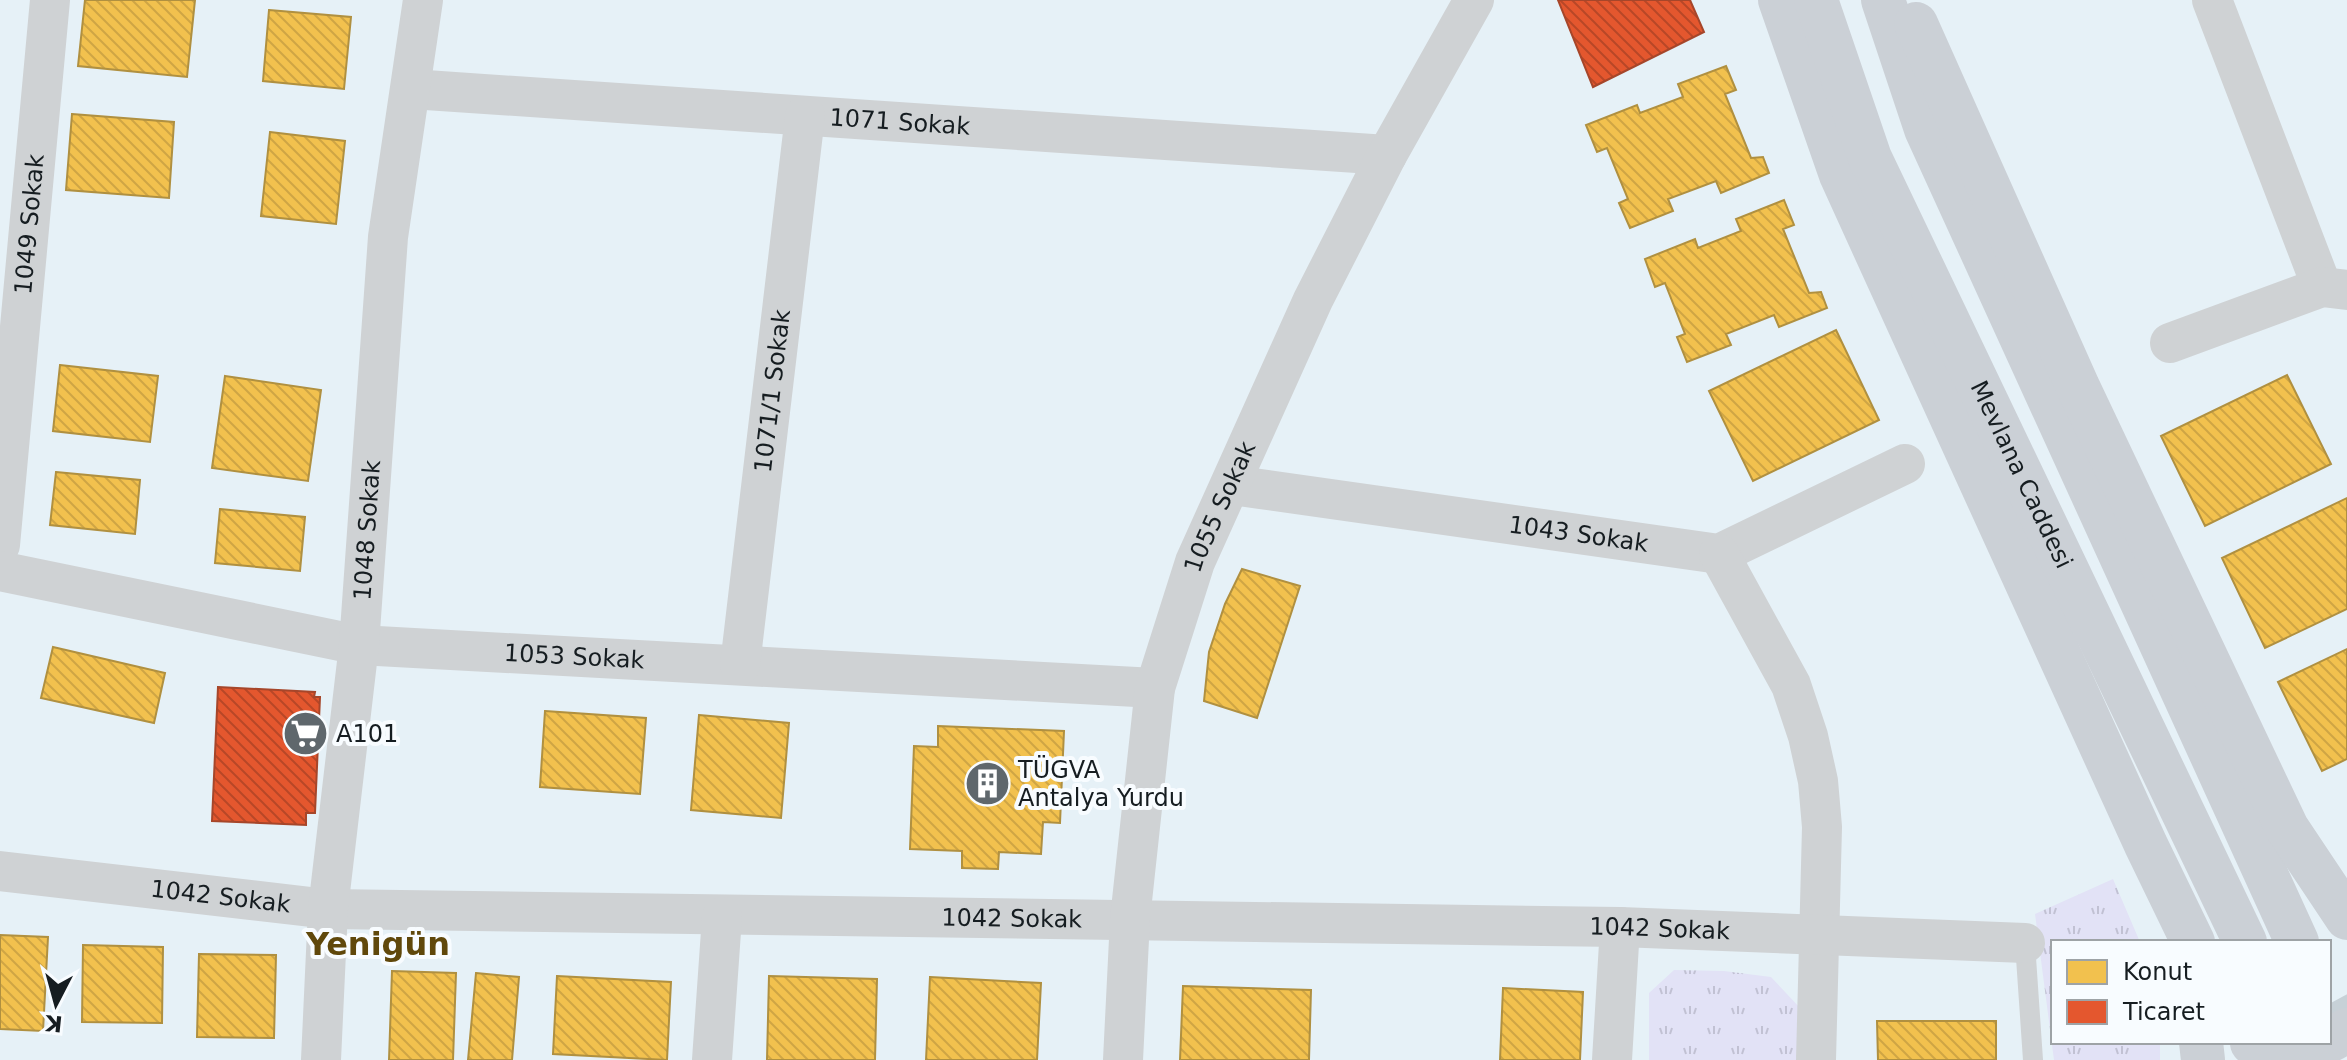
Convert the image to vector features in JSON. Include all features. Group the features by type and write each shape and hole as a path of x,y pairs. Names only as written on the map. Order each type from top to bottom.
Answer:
{"main road":[{"path":"1780,0 1841,175 2186,932"},
{"name":"Mevlana Caddesi","path":"1816,0 1870,158 2244,940"},
{"path":"1883,0 1926,129 2296,940"},
{"path":"1905,0 1960,117 2078,387 2287,828 2347,918"},
{"path":"2287,828 2347,888"},
{"path":"2255,1048 2282,1054 2326,1044"}],"street":[{"name":"1049 Sokak","path":"0,545 50,0"},
{"name":"1048 Sokak","path":"321,1060 328,909 359,645 388,237 423,0"},
{"name":"1055 Sokak","path":"1123,1060 1130,919 1155,688 1195,562 1232,485 1274,382 1387,155 1474,0"},
{"path":"2170,343 2334,289 2212,0"},
{"name":"1071 Sokak","path":"411,89 1387,155"},
{"name":"1071/1 Sokak","path":"740,665 805,116"},
{"path":"1816,1060 1822,827 1818,781 1808,736 1791,685 1719,554 1905,464"},
{"name":"1043 Sokak","path":"1232,485 1719,554"},
{"name":"1053 Sokak","path":"0,571 359,645 1155,688"},
{"name":"1042 Sokak","path":"0,871 328,909 722,917 1130,919 1620,927 2025,943"},
{"path":"712,1060 722,917"},
{"path":"1612,1060 1620,927"}],"lane":[{"path":"2025,943 2033,1060"}],"green space":[{"path":"2113,879 2139,940 2051,940 2051,1037 2035,914"},
{"path":"1674,970 1724,971 1771,977 1802,1010 1800,1060 1649,1060 1649,993"},
{"path":"2052,1044 2160,1044 2160,1060 2054,1060"}],"building: Konut":[{"path":"85,0 195,0 187,77 78,66"},
{"path":"269,10 351,17 344,89 263,81"},
{"path":"1726,66 1736,90 1725,94 1751,158 1763,157 1769,173 1721,193 1716,181 1668,199 1673,211 1630,228 1619,203 1628,199 1607,148 1597,152 1586,125 1637,105 1640,113 1683,97 1678,84"},
{"path":"72,114 174,122 169,198 66,190"},
{"path":"270,132 345,141 336,224 261,216"},
{"path":"1784,200 1794,225 1783,229 1809,293 1821,292 1827,308 1779,327 1774,315 1726,334 1731,345 1687,362 1677,337 1685,334 1665,283 1655,287 1645,259 1695,239 1698,248 1741,231 1736,219"},
{"path":"1836,330 1879,420 1753,481 1709,391"},
{"path":"60,365 158,376 150,442 53,431"},
{"path":"2287,375 2331,464 2205,526 2161,436"},
{"path":"225,376 321,390 308,481 212,468"},
{"path":"56,472 140,480 135,534 50,525"},
{"path":"2347,498 2347,609 2265,648 2222,558"},
{"path":"220,509 305,517 300,571 215,563"},
{"path":"1242,569 1300,586 1257,718 1204,701 1209,652 1225,604"},
{"path":"53,647 165,673 154,723 41,698"},
{"path":"2347,649 2347,759 2322,771 2278,682"},
{"path":"545,711 646,718 640,794 540,787"},
{"path":"699,715 789,723 781,818 691,810"},
{"name":"TÜGVA Antalya Yurdu","path":"938,726 1064,731 1060,823 1043,822 1041,854 999,852 998,869 962,868 962,851 910,849 914,746 938,747"},
{"path":"0,935 48,937 43,1031 0,1029"},
{"path":"83,945 163,947 162,1023 82,1022"},
{"path":"199,954 276,955 274,1038 197,1037"},
{"path":"392,971 456,973 453,1060 389,1060"},
{"path":"476,973 519,977 512,1060 468,1060"},
{"path":"557,976 671,982 667,1060 553,1054"},
{"path":"769,976 877,979 875,1060 767,1060"},
{"path":"930,977 1041,983 1037,1060 926,1060"},
{"path":"1183,986 1311,990 1309,1060 1180,1060"},
{"path":"1503,988 1583,992 1580,1060 1500,1060"},
{"path":"1877,1021 1996,1021 1996,1060 1878,1060"}],"building: Ticaret":[{"path":"1558,0 1690,0 1704,32 1593,87"},
{"path":"218,687 315,692 314,697 320,697 315,813 306,813 306,825 212,821"}],"tunnel":[{"path":"2331,1008 2347,1037"}],"place":[{"name":"A101","path":"305,734"},
{"name":"TÜGVA Antalya Yurdu","path":"987,784"}],"district":[{"name":"Yenigün","path":"378,944"}]}
